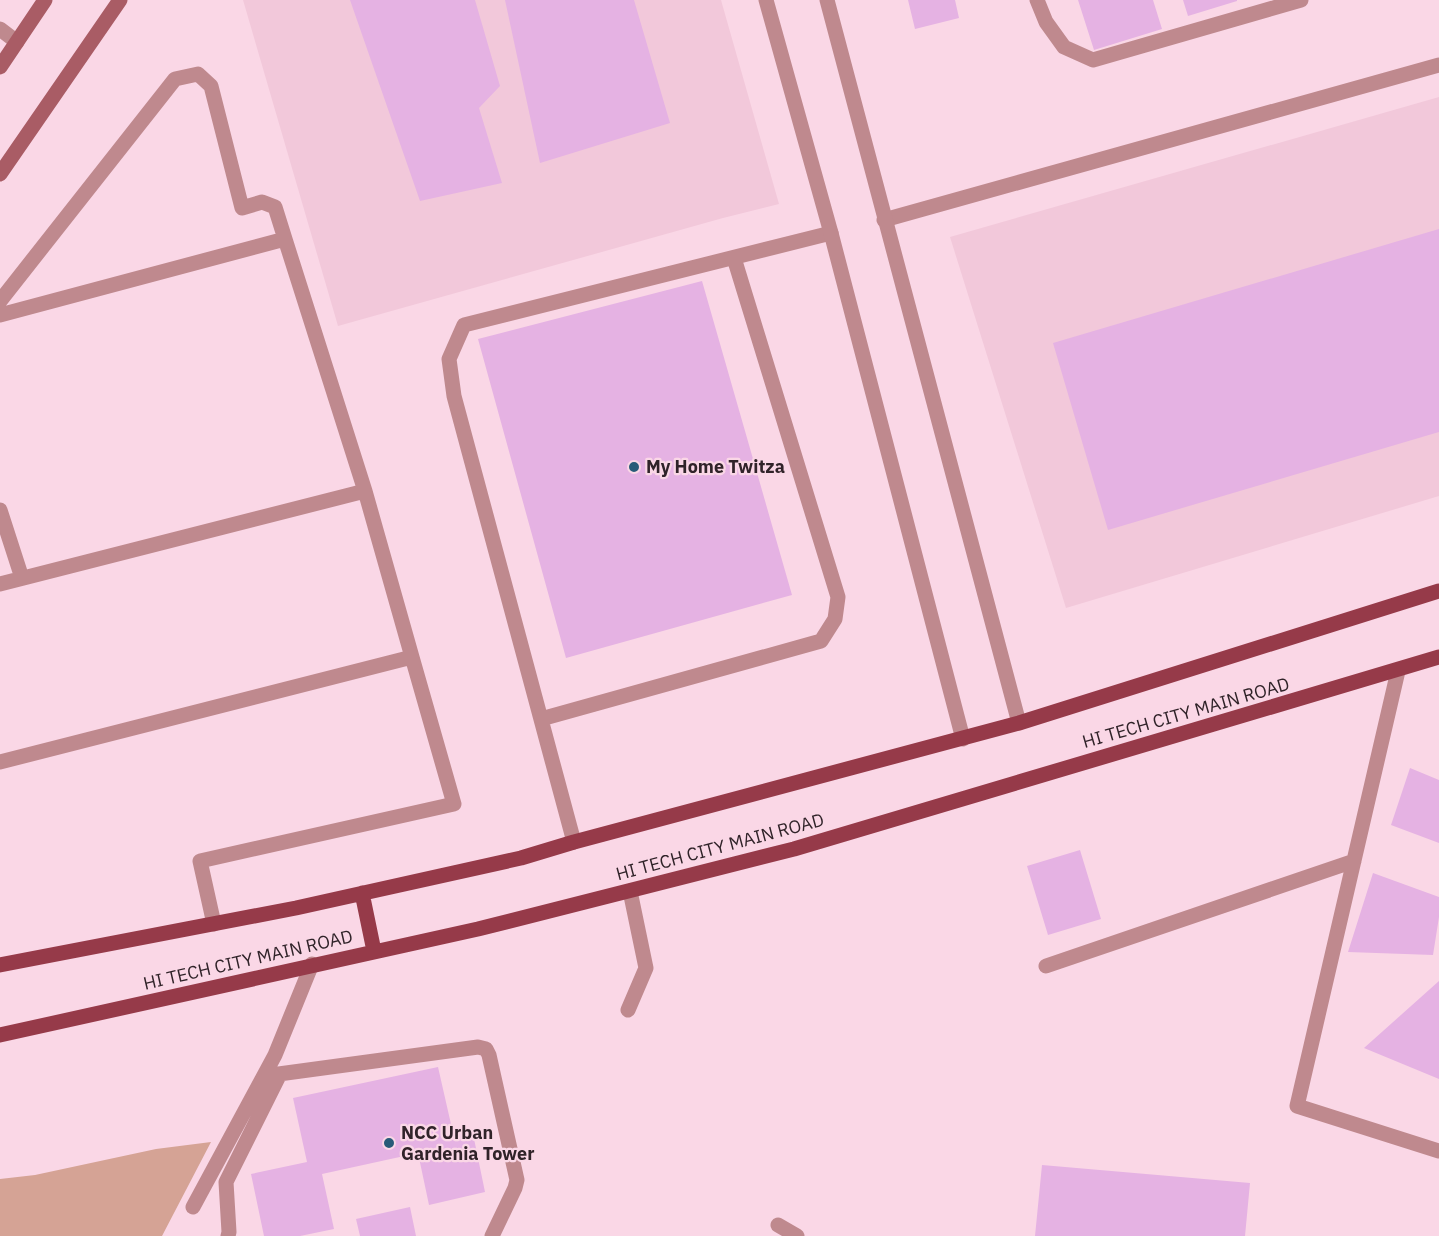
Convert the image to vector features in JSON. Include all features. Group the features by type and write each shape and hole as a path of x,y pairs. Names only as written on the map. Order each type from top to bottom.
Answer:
{"main road":[{"path":"0,67 45,0"},
{"path":"0,174 120,0"},
{"name":"HI TECH CITY MAIN ROAD","path":"0,965 214,924 521,858 1019,723 1439,591"},
{"name":"HI TECH CITY MAIN ROAD","path":"0,1035 478,929 794,849 1439,657"},
{"path":"362,893 374,951"}],"street":[{"path":"766,0 831,233 963,739"},
{"path":"827,0 1019,723"},
{"path":"1037,0 1046,22 1064,47 1093,60 1301,0"},
{"path":"0,29 17,42"},
{"path":"884,220 1439,65"},
{"path":"0,302 175,79 198,74 211,86 243,208 262,202 275,207 366,491 454,804 200,861 214,924"},
{"path":"574,842 454,396 449,359 464,325 831,233"},
{"path":"0,315 285,239"},
{"path":"541,718 821,640 836,619 838,597 734,258"},
{"path":"0,584 366,491"},
{"path":"0,510 22,578"},
{"path":"0,762 412,657"},
{"path":"1398,671 1297,1106 1439,1150"},
{"path":"1046,966 1354,861"},
{"path":"628,1010 646,968 630,891"},
{"path":"193,1207 275,1056 312,964"},
{"path":"264,1076 478,1047 486,1049 517,1180 492,1236"},
{"path":"228,1236 230,1232 226,1182 280,1074"},
{"path":"778,1225 797,1236"}],"shaded area":[{"path":"243,0 721,0 779,204 338,326"},
{"path":"1439,97 1439,496 1066,608 950,237"},
{"path":"211,1142 162,1236 0,1236 0,1179 35,1175 156,1149"}],"building":[{"path":"350,0 475,0 500,86 479,108 502,183 420,201"},
{"path":"505,0 634,0 670,123 540,163"},
{"path":"908,0 955,0 959,18 915,29"},
{"path":"1078,0 1153,0 1162,29 1094,50"},
{"path":"1183,0 1237,0 1237,1 1188,16"},
{"path":"1439,229 1439,432 1108,530 1053,343"},
{"name":"My Home Twitza","path":"702,281 792,595 566,658 478,339"},
{"path":"1410,768 1439,780 1439,843 1391,825"},
{"path":"1080,850 1101,919 1048,935 1027,866"},
{"path":"1373,873 1439,897 1439,917 1433,955 1348,952"},
{"path":"1439,981 1439,1079 1364,1048"},
{"name":"NCC Urban Gardenia Tower","path":"438,1067 453,1133 472,1129 485,1192 429,1205 418,1153 322,1174 334,1229 300,1236 264,1236 251,1174 307,1162 293,1098"},
{"path":"1042,1165 1250,1183 1245,1236 1035,1236"},
{"name":"NCC Urban Gardenia Tower","path":"410,1207 416,1236 360,1236 356,1219"}],"place":[{"name":"My Home Twitza","path":"634,467"},
{"name":"NCC Urban Gardenia Tower","path":"389,1143"}]}
